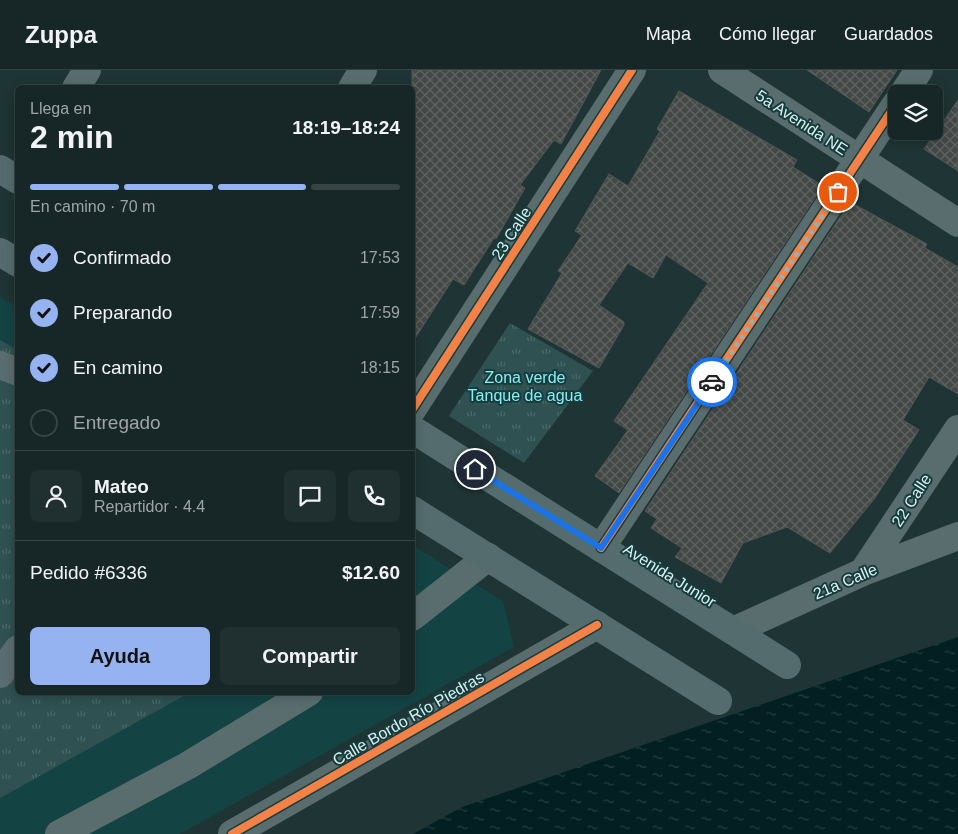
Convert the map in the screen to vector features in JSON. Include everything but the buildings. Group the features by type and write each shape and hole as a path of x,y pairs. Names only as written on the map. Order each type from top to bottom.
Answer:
{"main road":[{"path":"0,169 15,179"},
{"path":"0,252 15,261"},
{"name":"Avenida Junior","path":"415,431 786,665"},
{"path":"415,512 718,701"}],"street":[{"path":"78,85 87,70"},
{"path":"354,85 363,70"},
{"name":"23 Calle","path":"415,405 632,70"},
{"name":"5a Avenida NE","path":"722,70 958,224"},
{"path":"909,85 919,70"},
{"path":"601,548 888,116"},
{"path":"0,365 15,371"},
{"name":"22 Calle","path":"863,572 958,428"},
{"name":"21a Calle","path":"733,631 863,572 958,536"},
{"path":"415,615 488,557"},
{"name":"Calle Bordo Río Piedras","path":"232,834 597,625"},
{"path":"0,674 15,653"},
{"path":"59,834 187,766 304,695"}],"shaded area":[{"path":"0,297 15,306 15,695 415,695 415,547 503,601 514,647 180,834 0,834"}],"green space":[{"name":"Zona verde Tanque de agua","path":"510,323 593,371 524,463 449,416"},
{"path":"0,340 15,349 15,695 185,695 0,798"}],"water":[{"path":"958,637 958,834 413,834 462,807"}],"cycle path":[{"path":"415,405 632,70"},
{"path":"601,548 888,116"},
{"path":"232,834 597,625"}],"way so far":[{"path":"712,382 838,192"}],"route":[{"path":"475,469 601,548 712,382"}]}
